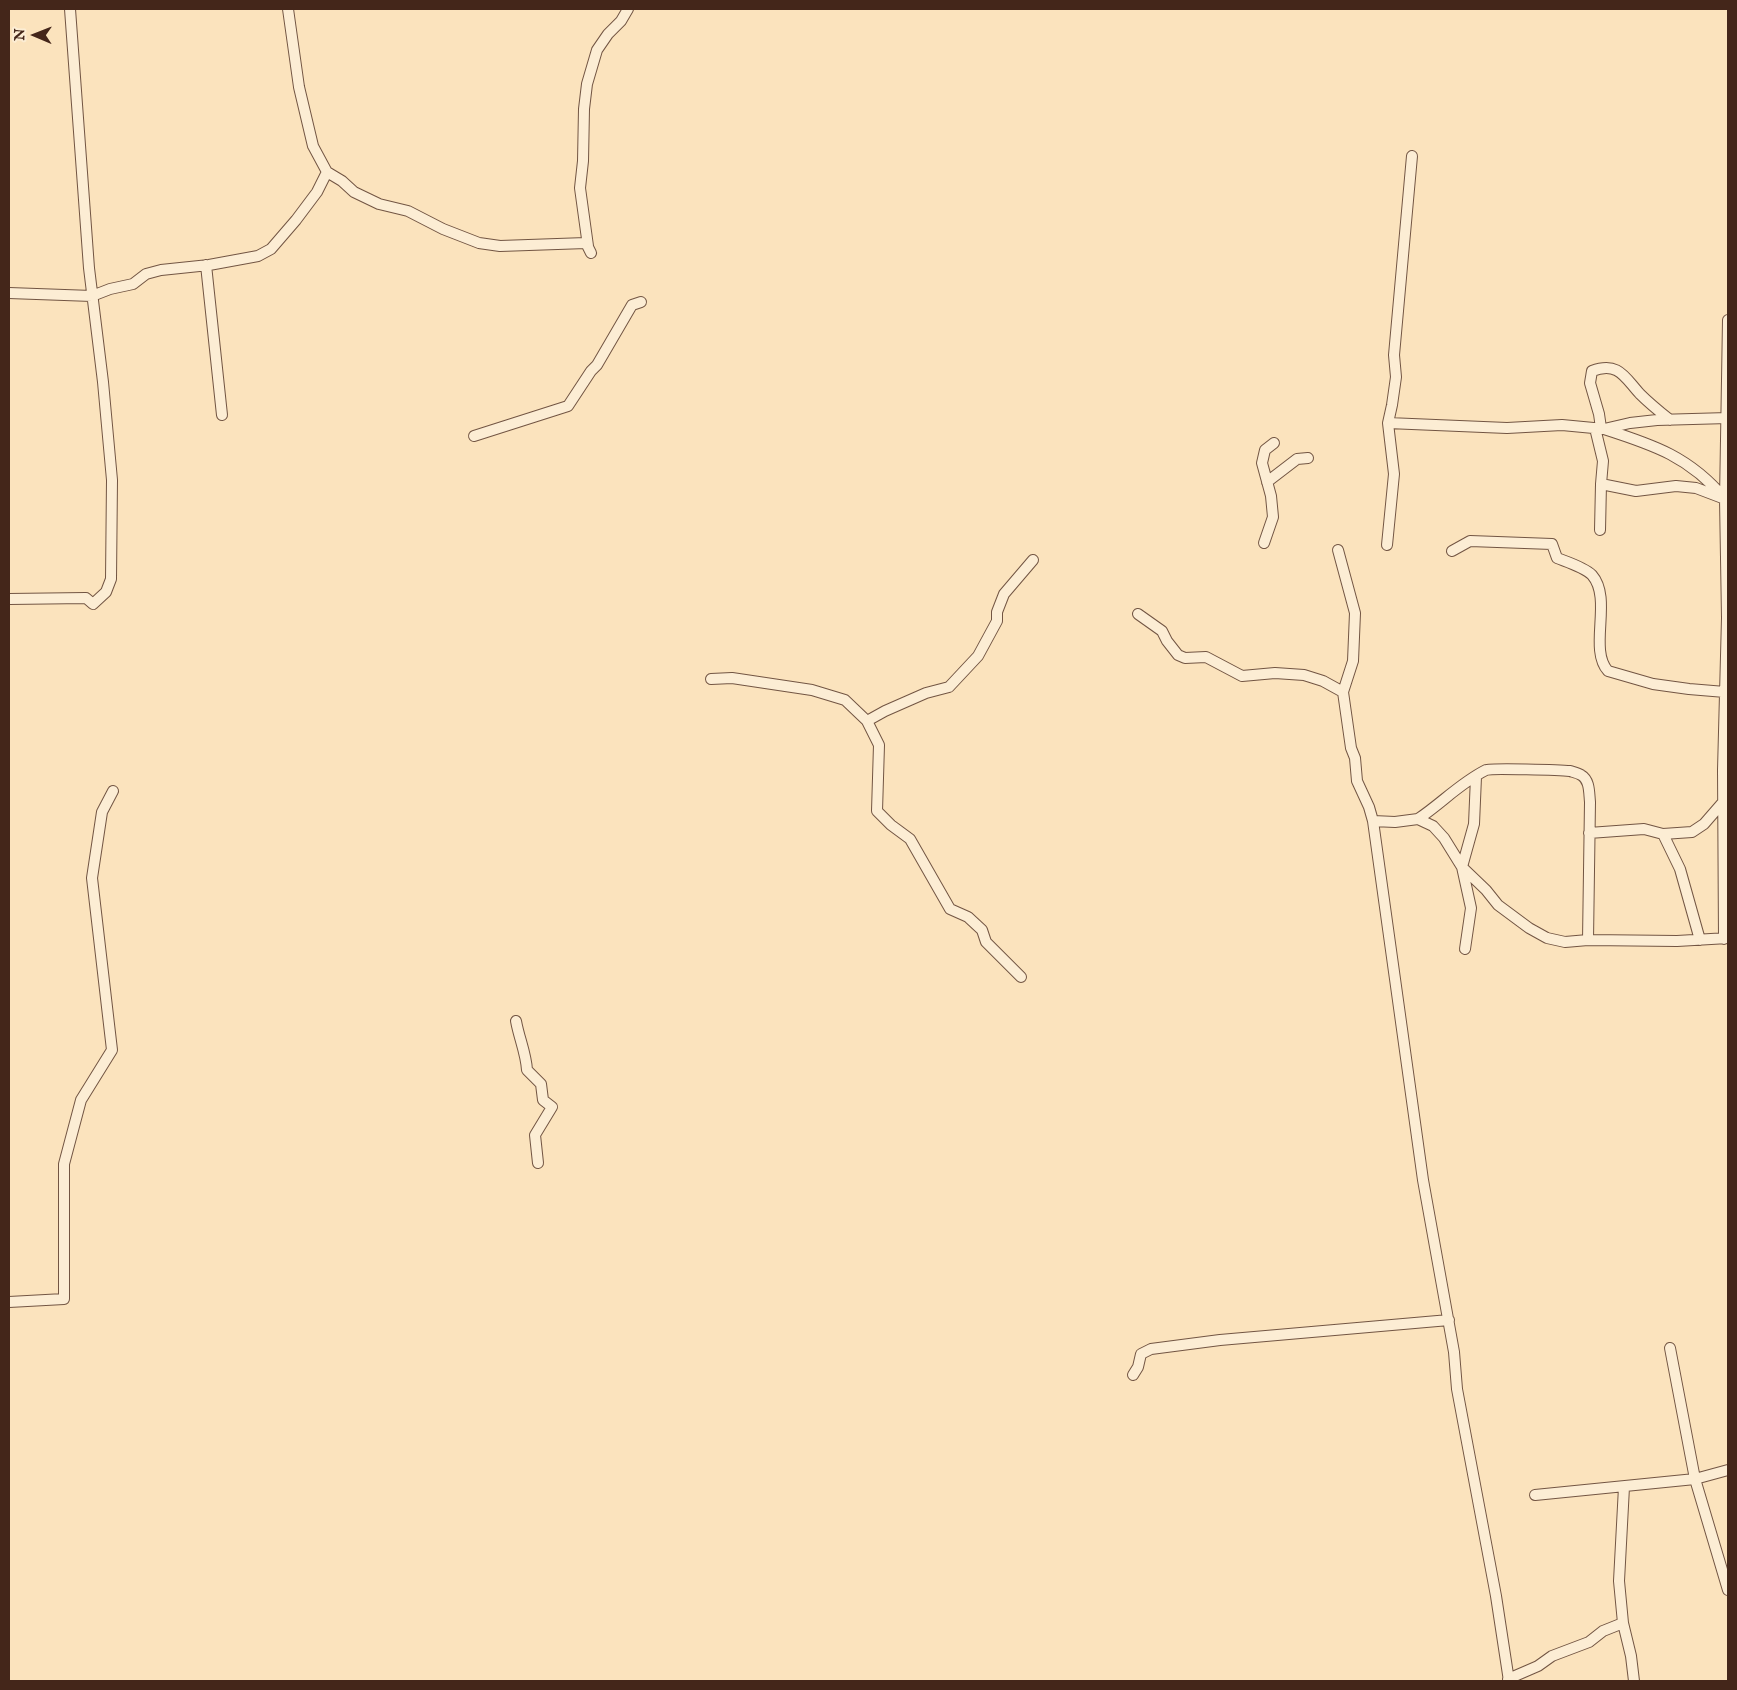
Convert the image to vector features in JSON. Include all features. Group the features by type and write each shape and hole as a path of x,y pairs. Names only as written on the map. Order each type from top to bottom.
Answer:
{"street":[{"path":"9,599 86,598 93,604 106,592 111,579 112,480 103,382 92,296 70,9"},
{"path":"288,9 299,87 313,146 327,172 342,181 354,192 379,204 408,211 443,229 479,243 500,246 586,243 590,249 580,188 587,84 597,50 608,34 621,21 628,9"},
{"path":"1387,545 1394,474 1388,423 1396,376 1394,356 1412,156"},
{"path":"9,293 92,296 110,289 133,284 146,274 153,272 258,256 271,249 317,192 327,172"},
{"path":"206,265 222,415"},
{"path":"474,436 568,406 597,365 632,304 641,302"},
{"path":"1418,819 1433,826 1444,838 1462,866 1498,905 1528,928 1547,938 1565,942 1726,938 1724,801 1727,618 1725,498 1728,418 1728,320"},
{"path":"1600,530 1600,484 1603,460 1599,414 1590,383 1592,371 1600,368 1621,372 1638,392 1670,420"},
{"path":"1388,423 1507,428 1562,425 1600,428 1670,420 1728,418"},
{"path":"1600,428 1636,439 1686,462 1725,498"},
{"path":"1264,543 1273,517 1271,496 1262,463 1265,450 1274,443"},
{"path":"1268,482 1298,458 1308,458"},
{"path":"1600,484 1636,491 1670,487 1696,488 1725,498"},
{"path":"1452,551 1470,541 1552,544 1557,558 1585,570 1592,575 1598,585 1601,601 1601,658 1608,671 1653,684 1725,692"},
{"path":"1338,550 1355,613 1353,661 1344,692 1351,748 1355,758 1356,781 1374,822 1423,1180 1449,1320 1457,1389 1496,1596 1508,1680 1538,1666 1552,1656 1589,1642 1603,1631 1623,1623"},
{"path":"867,721 926,693 949,687 978,656 997,621 997,612 1004,594 1033,560"},
{"path":"1138,614 1162,631 1178,655 1185,658 1206,658 1242,676 1276,673 1304,675 1322,680 1344,692"},
{"path":"711,679 732,678 812,690 845,700 867,721 879,745 877,811 891,825 910,839 950,909 968,917 982,930 986,942 1021,977"},
{"path":"1374,822 1418,819 1438,806 1464,782 1488,769 1569,771 1582,775 1588,784 1588,940"},
{"path":"1465,949 1471,908 1462,866 1474,824 1476,777"},
{"path":"9,1302 64,1299 64,1164 81,1100 112,1050 92,878 102,812 113,791"},
{"path":"1589,833 1644,829 1663,834 1692,832 1704,824 1724,801"},
{"path":"1663,834 1680,869 1700,940"},
{"path":"516,1022 526,1056 527,1070 541,1084 543,1100 552,1107 535,1135 538,1163"},
{"path":"1133,1376 1138,1367 1141,1354 1151,1349 1220,1340 1449,1320"},
{"path":"1670,1348 1695,1479 1728,1590"},
{"path":"1535,1496 1695,1479 1728,1470"},
{"path":"1624,1487 1620,1581 1623,1623 1631,1656 1634,1681"}]}
